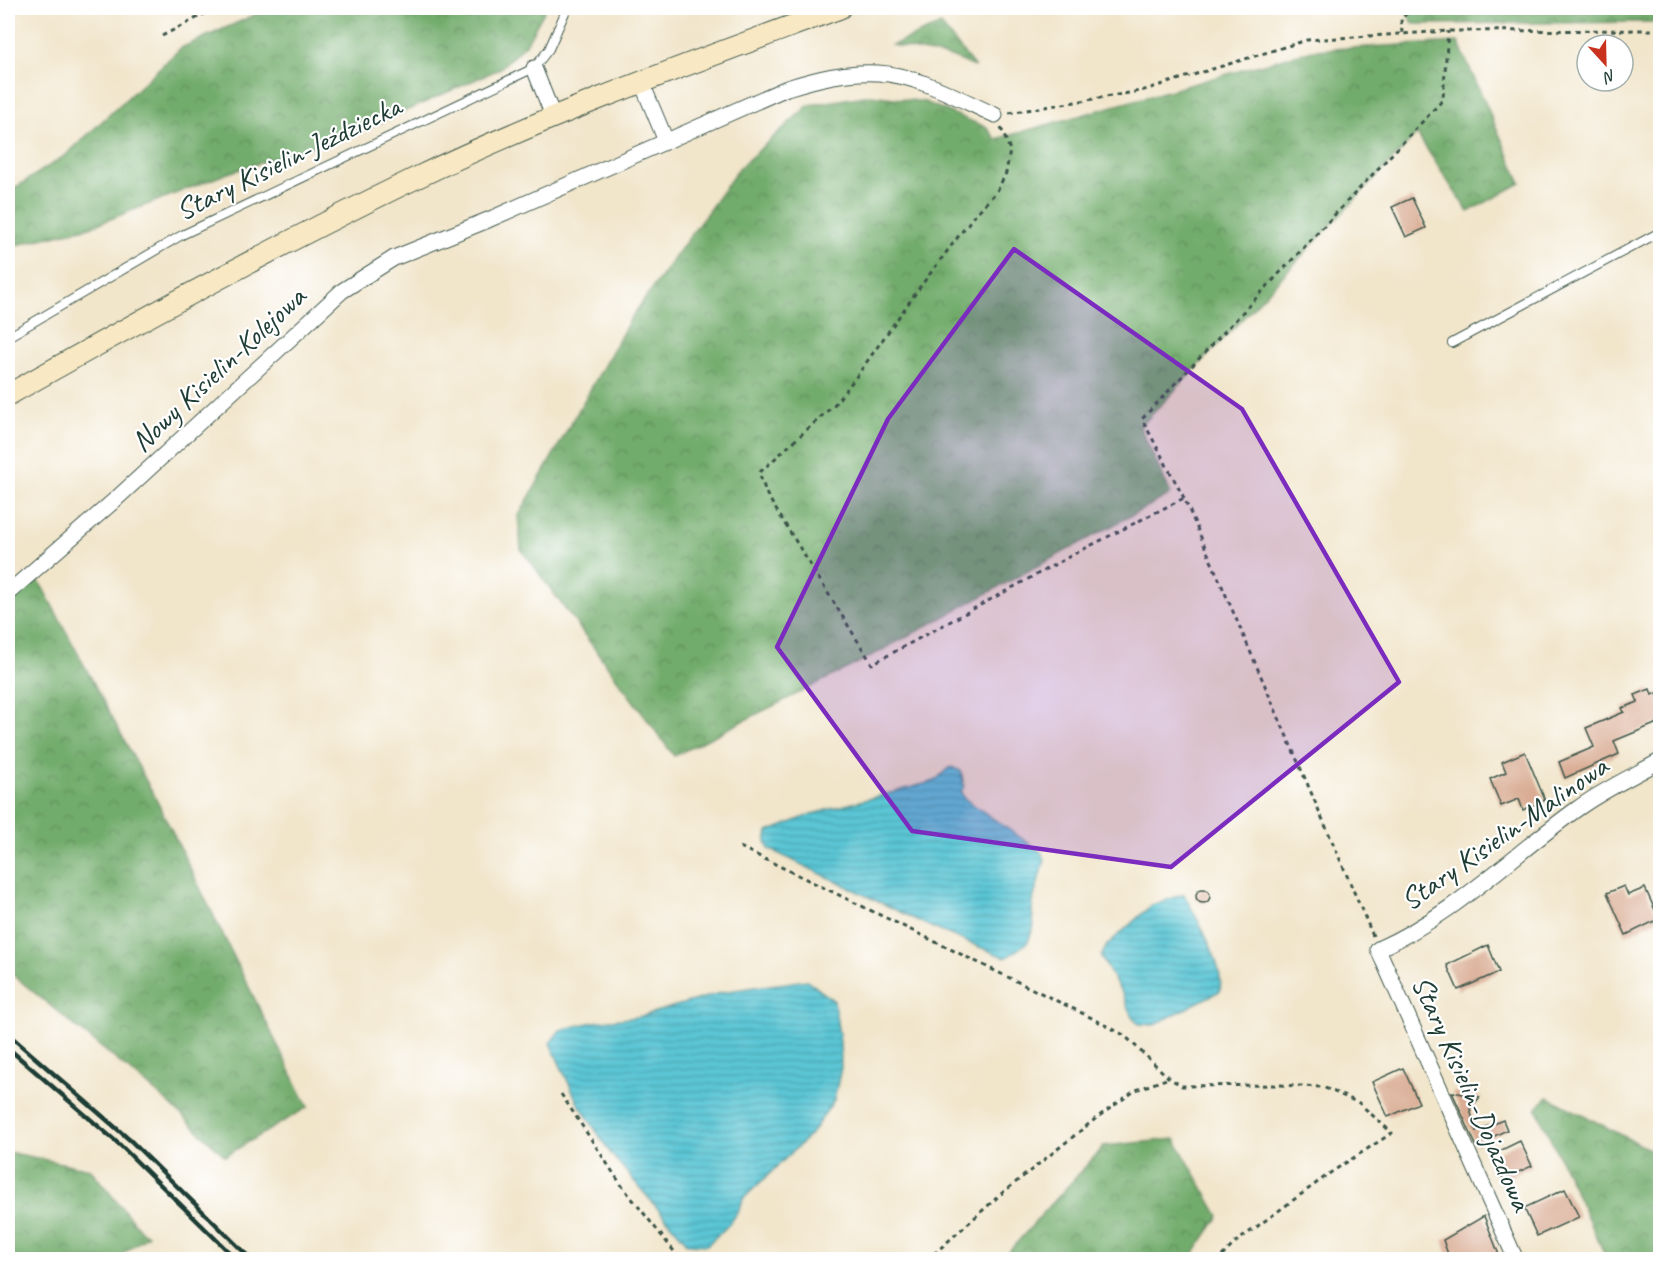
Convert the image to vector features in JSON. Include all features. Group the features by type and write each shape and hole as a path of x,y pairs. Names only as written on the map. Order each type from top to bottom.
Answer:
{"main road":[{"path":"8,395 198,288 416,178 553,116 840,8"}],"street":[{"path":"534,68 553,116"},
{"name":"Nowy Kisielin-Kolejowa","path":"8,593 125,491 342,291 394,258 488,220 787,88 815,79 847,74 879,73 915,80 995,115"},
{"path":"641,81 666,141"},
{"name":"Stary Kisielin-Malinowa","path":"1378,949 1394,942 1450,908 1578,808 1660,761"},
{"name":"Stary Kisielin-Dojazdowa","path":"1378,949 1516,1260"}],"lane":[{"name":"Stary Kisielin-Jeździecka","path":"8,337 182,235 534,68 549,49 567,8"},
{"path":"1452,343 1660,232"}],"path":[{"path":"162,36 216,8"},
{"path":"1402,33 1401,19 1412,8"},
{"path":"1184,498 1076,553 872,664 767,495 759,473 834,405 973,216 997,191 1006,173 1010,150 995,115 1141,91 1307,40 1448,31 1660,30"},
{"path":"1378,949 1184,498 1142,419 1440,103 1443,98 1448,31"},
{"path":"740,847 1124,1035 1169,1078 1182,1086 1323,1087 1359,1103 1392,1133 1333,1171 1236,1242 1218,1260"},
{"path":"927,1260 1001,1194 1099,1116 1136,1090 1169,1078"},
{"path":"561,1094 622,1186 681,1260"}],"highlighted area":[{"path":"1014,249 1242,409 1399,682 1171,867 912,831 777,647 888,419"}],"green space":[{"path":"270,8 546,8 526,44 499,69 361,131 228,173 90,227 8,247 8,189 15,188 66,155 181,48"},
{"path":"1404,8 1660,8 1660,22 1414,24"},
{"path":"941,25 975,67 951,57 892,45"},
{"path":"1458,42 1521,183 1468,212 1417,134 1140,427 1171,494 860,662 674,756 521,549 518,517 631,318 740,167 809,105 871,95 925,102 986,127 996,139 1313,50"},
{"path":"37,577 158,803 308,1107 225,1156 169,1103 8,971 8,602"},
{"path":"1548,1097 1660,1155 1660,1259 1607,1259 1536,1108"},
{"path":"1175,1139 1219,1216 1190,1259 1002,1259 1104,1146"},
{"path":"8,1152 90,1169 141,1231 148,1235 116,1259 8,1259"}],"water":[{"path":"951,767 961,771 964,786 961,792 964,798 1041,852 1045,860 1034,896 1032,911 1034,926 1028,942 1006,958 933,928 769,849 766,842 768,832 812,814 935,781"},
{"path":"1184,894 1214,955 1220,980 1220,991 1154,1025 1139,1024 1131,1015 1123,995 1101,957 1107,945 1152,905"},
{"path":"807,980 834,1001 841,1068 834,1100 811,1134 743,1199 737,1213 724,1230 707,1245 688,1244 611,1154 577,1101 550,1043 560,1030 593,1022 638,1017 727,991"}],"building":[{"path":"1412,198 1426,228 1406,237 1392,207"},
{"path":"1650,689 1652,695 1657,693 1660,702 1660,722 1614,741 1619,754 1565,778 1559,762 1594,747 1586,728 1624,712 1622,708 1638,702 1635,695"},
{"path":"1525,752 1545,800 1523,810 1519,799 1501,806 1490,779 1506,772 1502,762"},
{"path":"1624,886 1628,895 1645,888 1659,919 1626,935 1607,893"},
{"path":"1200,889 1206,889 1210,896 1206,903 1200,903 1196,899 1196,893"},
{"path":"1488,945 1499,972 1458,990 1447,965"},
{"path":"1403,1068 1419,1103 1388,1117 1372,1082"},
{"path":"1452,1092 1480,1097 1470,1109 1476,1131 1503,1120 1507,1130 1476,1145"},
{"path":"1520,1141 1532,1166 1503,1179 1493,1154"},
{"path":"1565,1189 1579,1217 1537,1236 1524,1208"},
{"path":"1484,1216 1501,1260 1450,1260 1443,1240"}],"railway":[{"path":"8,1034 131,1141 252,1260"},
{"path":"8,1048 120,1145 237,1260"}]}
